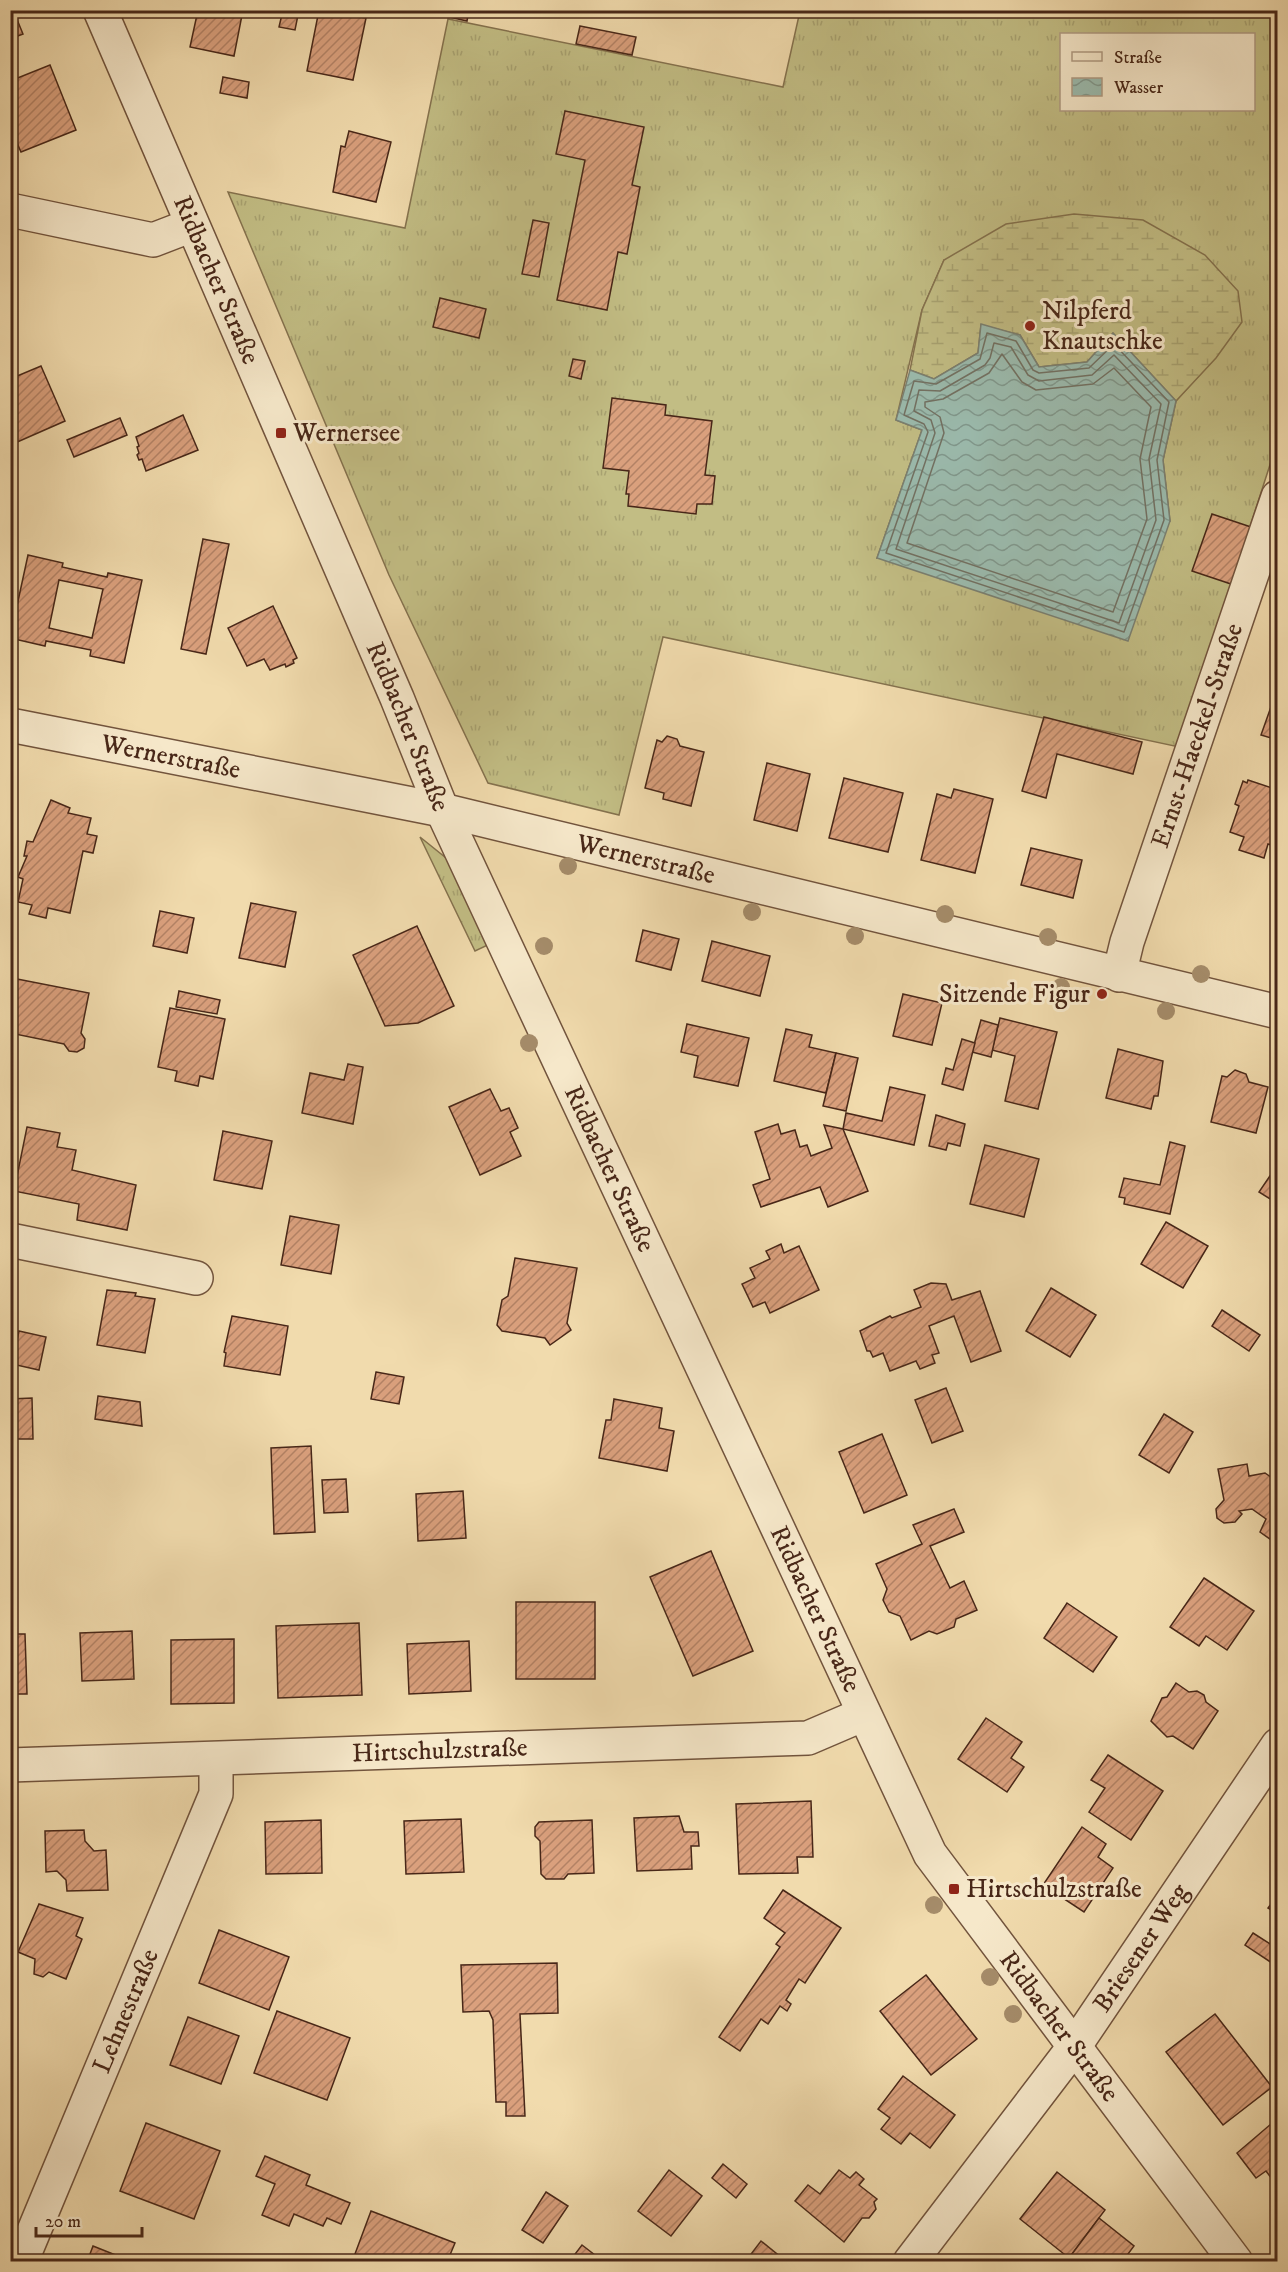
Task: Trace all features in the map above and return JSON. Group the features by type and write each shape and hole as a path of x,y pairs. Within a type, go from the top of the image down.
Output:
{"street":[{"name":"Ridbacher Straße","path":"100,10 397,698 442,810 930,1854 1236,2262"},
{"path":"10,210 153,240 192,225"},
{"name":"Ernst-Haeckel-Straße","path":"1119,975 1126,942 1278,497"},
{"name":"Wernerstraße","path":"14,734 442,810 1278,1012"},
{"path":"10,1240 196,1278"},
{"name":"Hirtschulzstraße","path":"10,1765 808,1738 864,1714"},
{"name":"Briesener Weg","path":"910,2262 1074,2047 1278,1745"},
{"name":"Lehnestraße","path":"21,2262 216,1794 216,1759"}],"green space":[{"path":"800,11 1277,11 1277,443 1179,747 663,637 619,815 488,783 389,575 228,192 405,228 448,19 783,87","holes":["944,260 1215,358 1176,401 1163,460 1170,521 877,558 922,430 896,420 922,310"]},
{"path":"1074,214 1143,220 1205,255 1238,291 1242,322 1216,358 1176,401 1113,333 1087,362 1039,367 1020,335 981,325 978,353 934,379 910,370 922,310 944,260 1006,224"},
{"path":"420,837 451,862 490,944 475,951"}],"water":[{"path":"981,324 1020,335 1039,367 1087,362 1113,333 1176,401 1163,460 1170,521 1128,641 877,558 922,430 896,420 910,370 934,379 978,353"}],"building":[{"path":"198,10 243,10 234,56 190,47"},
{"path":"283,10 299,10 295,30 279,27"},
{"path":"319,10 366,18 353,80 307,71"},
{"path":"451,10 469,10 467,21 449,17"},
{"path":"600,10 621,10 619,17 599,13"},
{"path":"16,17 23,34 10,39 10,19"},
{"path":"580,26 636,37 632,55 576,44"},
{"path":"50,65 76,130 21,152 10,127 10,81"},
{"path":"223,77 249,82 247,98 220,93"},
{"path":"565,111 644,127 632,185 640,187 627,254 618,252 607,310 557,300 585,160 556,154"},
{"path":"349,131 391,142 376,202 333,192 341,146 345,147"},
{"path":"533,220 549,223 539,277 522,274"},
{"path":"440,298 486,309 479,338 433,327"},
{"path":"573,359 585,361 581,379 569,376"},
{"path":"41,366 65,421 15,443 10,434 10,379"},
{"path":"612,398 666,405 665,415 712,421 705,475 715,476 712,504 697,504 696,514 628,506 629,494 626,494 629,471 603,468"},
{"path":"183,415 198,450 146,471 142,459 139,460 137,455 139,446 136,437"},
{"path":"120,418 127,435 74,457 67,440"},
{"path":"1212,514 1251,527 1231,584 1192,571"},
{"path":"203,539 229,544 206,654 181,649"},
{"path":"28,555 63,563 62,567 107,577 108,573 142,580 124,663 90,656 91,650 46,641 45,646 10,638","holes":["59,580 103,589 92,638 49,628"]},
{"path":"273,606 297,658 293,660 294,663 286,667 285,664 270,670 264,659 247,666 228,628"},
{"path":"1278,687 1278,740 1261,735"},
{"path":"1044,717 1142,742 1133,774 1057,754 1046,798 1022,791"},
{"path":"667,736 677,739 680,746 704,752 691,806 663,799 664,793 645,788 657,740 662,742"},
{"path":"767,763 810,774 797,831 754,820"},
{"path":"844,778 903,793 888,852 829,838"},
{"path":"1248,780 1278,790 1278,847 1268,844 1264,858 1239,850 1244,837 1230,832 1239,806 1235,804 1243,781 1247,783"},
{"path":"954,789 993,799 975,873 921,860 937,794 951,798"},
{"path":"51,800 70,808 68,813 91,818 87,834 97,836 93,853 83,851 70,913 48,908 46,918 29,914 32,905 18,902 23,879 18,877 27,856 24,856 27,841 33,842"},
{"path":"1031,848 1082,860 1073,898 1021,885"},
{"path":"251,903 296,912 285,967 239,958"},
{"path":"160,911 194,918 187,953 153,946"},
{"path":"417,926 454,1006 418,1023 385,1026 353,955"},
{"path":"643,930 679,939 671,970 636,961"},
{"path":"712,941 770,956 760,996 702,981"},
{"path":"12,978 89,993 81,1033 85,1039 84,1048 77,1052 69,1051 64,1044 10,1033"},
{"path":"179,991 220,1000 217,1014 176,1007"},
{"path":"903,994 942,1003 932,1045 893,1036"},
{"path":"170,1008 225,1019 213,1079 200,1076 198,1086 175,1081 177,1071 158,1067"},
{"path":"1000,1018 1057,1032 1038,1109 1005,1101 1015,1056 992,1050"},
{"path":"981,1020 998,1025 991,1057 972,1052"},
{"path":"687,1024 749,1038 738,1086 694,1077 698,1056 681,1052"},
{"path":"786,1029 812,1035 809,1047 836,1053 826,1093 774,1081"},
{"path":"962,1039 975,1043 963,1090 942,1084 946,1068 953,1070"},
{"path":"1118,1049 1163,1061 1158,1096 1154,1096 1151,1109 1106,1098"},
{"path":"836,1053 858,1058 846,1111 823,1106"},
{"path":"348,1064 363,1067 353,1124 302,1113 310,1073 344,1080"},
{"path":"1235,1070 1246,1074 1249,1082 1268,1087 1256,1133 1211,1122 1222,1076 1227,1077"},
{"path":"890,1087 925,1095 914,1145 843,1129 846,1113 882,1121"},
{"path":"490,1089 501,1111 509,1108 518,1128 510,1132 521,1156 480,1175 449,1107"},
{"path":"936,1115 965,1124 960,1146 948,1143 946,1150 929,1146"},
{"path":"778,1124 781,1134 795,1130 800,1147 807,1145 811,1156 832,1148 824,1125 843,1129 868,1191 828,1207 820,1187 761,1207 753,1185 770,1179 755,1132"},
{"path":"27,1127 60,1133 57,1147 76,1150 72,1170 136,1185 127,1230 77,1220 79,1204 14,1191"},
{"path":"223,1131 272,1141 262,1189 214,1180"},
{"path":"1170,1142 1185,1146 1170,1214 1124,1204 1125,1198 1119,1197 1124,1178 1160,1185"},
{"path":"985,1145 1039,1159 1024,1217 970,1204"},
{"path":"1278,1164 1278,1204 1259,1192"},
{"path":"290,1216 339,1225 331,1274 281,1265"},
{"path":"1166,1222 1208,1246 1183,1288 1141,1264"},
{"path":"781,1244 784,1253 799,1246 819,1290 770,1313 765,1302 753,1307 742,1284 755,1278 750,1268 770,1259 766,1251"},
{"path":"515,1258 577,1268 567,1323 571,1330 550,1345 545,1338 502,1331 497,1325 502,1300 508,1296"},
{"path":"931,1283 946,1284 952,1300 980,1291 1001,1351 971,1362 954,1316 929,1326 939,1353 932,1355 935,1363 920,1369 916,1361 890,1371 883,1353 873,1357 870,1351 867,1351 860,1331 890,1316 892,1318 921,1307 914,1290"},
{"path":"1051,1288 1096,1315 1070,1357 1026,1331"},
{"path":"107,1290 136,1293 135,1296 155,1299 145,1353 97,1345"},
{"path":"1222,1310 1260,1335 1249,1351 1212,1326"},
{"path":"232,1316 288,1326 280,1375 224,1366 226,1353 224,1352"},
{"path":"19,1331 46,1337 39,1370 12,1364"},
{"path":"376,1372 404,1377 399,1404 371,1399"},
{"path":"946,1388 963,1431 932,1443 915,1400"},
{"path":"98,1396 140,1402 142,1426 95,1419"},
{"path":"32,1398 33,1439 10,1439 10,1399"},
{"path":"614,1399 662,1408 659,1428 674,1431 667,1471 599,1458 606,1420 611,1420"},
{"path":"1164,1414 1193,1432 1169,1473 1139,1455"},
{"path":"882,1434 907,1495 864,1513 839,1452"},
{"path":"311,1446 315,1532 274,1534 271,1448"},
{"path":"1247,1464 1249,1476 1265,1473 1278,1482 1278,1555 1275,1548 1277,1544 1260,1532 1266,1519 1252,1509 1239,1511 1242,1514 1235,1522 1224,1523 1217,1518 1216,1509 1224,1500 1218,1469"},
{"path":"346,1479 348,1512 324,1513 322,1480"},
{"path":"463,1491 466,1538 418,1541 416,1494"},
{"path":"954,1509 964,1532 930,1546 950,1588 964,1581 977,1610 956,1619 954,1627 937,1634 929,1631 911,1640 900,1616 889,1612 883,1600 887,1589 876,1564 922,1544 913,1525"},
{"path":"711,1551 753,1651 693,1676 650,1577"},
{"path":"1204,1578 1254,1611 1227,1650 1206,1636 1199,1646 1170,1627"},
{"path":"516,1602 595,1602 595,1679 516,1679"},
{"path":"1067,1603 1117,1637 1093,1672 1044,1638"},
{"path":"359,1623 362,1695 278,1698 276,1626"},
{"path":"132,1631 134,1679 82,1681 80,1633"},
{"path":"10,1634 25,1634 27,1694 10,1694"},
{"path":"234,1639 234,1703 171,1704 171,1640"},
{"path":"469,1641 471,1691 409,1694 407,1644"},
{"path":"1176,1683 1189,1692 1197,1691 1204,1695 1206,1702 1218,1711 1193,1749 1173,1736 1167,1737 1151,1721 1162,1698 1167,1697"},
{"path":"986,1718 1022,1742 1011,1758 1024,1767 1007,1792 958,1759"},
{"path":"1108,1755 1163,1791 1131,1840 1089,1812 1105,1788 1091,1780"},
{"path":"811,1801 813,1857 797,1857 798,1873 739,1874 736,1804"},
{"path":"679,1816 684,1832 698,1832 699,1846 691,1846 692,1869 637,1871 634,1818"},
{"path":"461,1819 464,1872 406,1874 404,1821"},
{"path":"321,1820 322,1873 266,1874 265,1822"},
{"path":"592,1820 594,1873 568,1874 564,1879 546,1879 541,1874 540,1841 535,1836 535,1827 539,1822"},
{"path":"1082,1827 1106,1844 1098,1857 1113,1868 1084,1912 1043,1885"},
{"path":"84,1830 85,1841 94,1851 106,1850 108,1890 67,1891 66,1880 57,1871 46,1872 45,1831"},
{"path":"783,1890 841,1928 805,1983 799,1979 786,2000 791,2004 787,2011 780,2006 768,2024 761,2019 740,2051 719,2037 780,1947 776,1944 785,1933 764,1918"},
{"path":"1278,1895 1278,1914 1268,1908"},
{"path":"39,1904 83,1918 76,1936 82,1939 66,1979 49,1972 43,1977 34,1974 35,1959 18,1952"},
{"path":"219,1930 289,1957 269,2010 199,1983"},
{"path":"1253,1933 1278,1949 1278,1967 1245,1945"},
{"path":"557,1963 558,2013 520,2014 525,2116 506,2116 506,2102 496,2102 493,2020 489,2011 463,2012 461,1965"},
{"path":"926,1975 977,2039 931,2075 880,2011"},
{"path":"277,2011 350,2038 327,2100 254,2073"},
{"path":"1215,2014 1272,2087 1223,2125 1166,2052"},
{"path":"188,2017 239,2036 221,2084 170,2065"},
{"path":"903,2076 955,2115 930,2148 910,2133 901,2144 881,2129 890,2118 878,2109"},
{"path":"1278,2118 1278,2187 1266,2171 1256,2178 1237,2153"},
{"path":"146,2123 220,2151 194,2219 120,2191"},
{"path":"265,2156 310,2175 306,2185 350,2203 341,2224 327,2218 323,2226 294,2214 289,2226 262,2215 275,2184 256,2176"},
{"path":"723,2164 747,2184 736,2198 712,2178"},
{"path":"669,2170 702,2196 671,2236 638,2211"},
{"path":"839,2170 850,2178 856,2172 864,2179 859,2185 877,2199 874,2202 876,2209 869,2218 862,2218 844,2242 795,2201 808,2185 820,2194"},
{"path":"1057,2172 1105,2210 1069,2258 1020,2219"},
{"path":"546,2192 568,2206 543,2243 522,2230"},
{"path":"371,2211 455,2243 447,2262 352,2262"},
{"path":"1099,2218 1134,2246 1122,2262 1074,2262 1069,2258"},
{"path":"761,2241 787,2262 745,2262"},
{"path":"582,2245 604,2262 569,2262"},
{"path":"93,2246 133,2262 87,2262"}],"place":[{"name":"Nilpferd Knautschke","path":"1030,326"},
{"name":"Wernersee","path":"281,433"},
{"name":"Sitzende Figur","path":"1102,994"},
{"name":"Hirtschulzstraße","path":"954,1889"}]}
